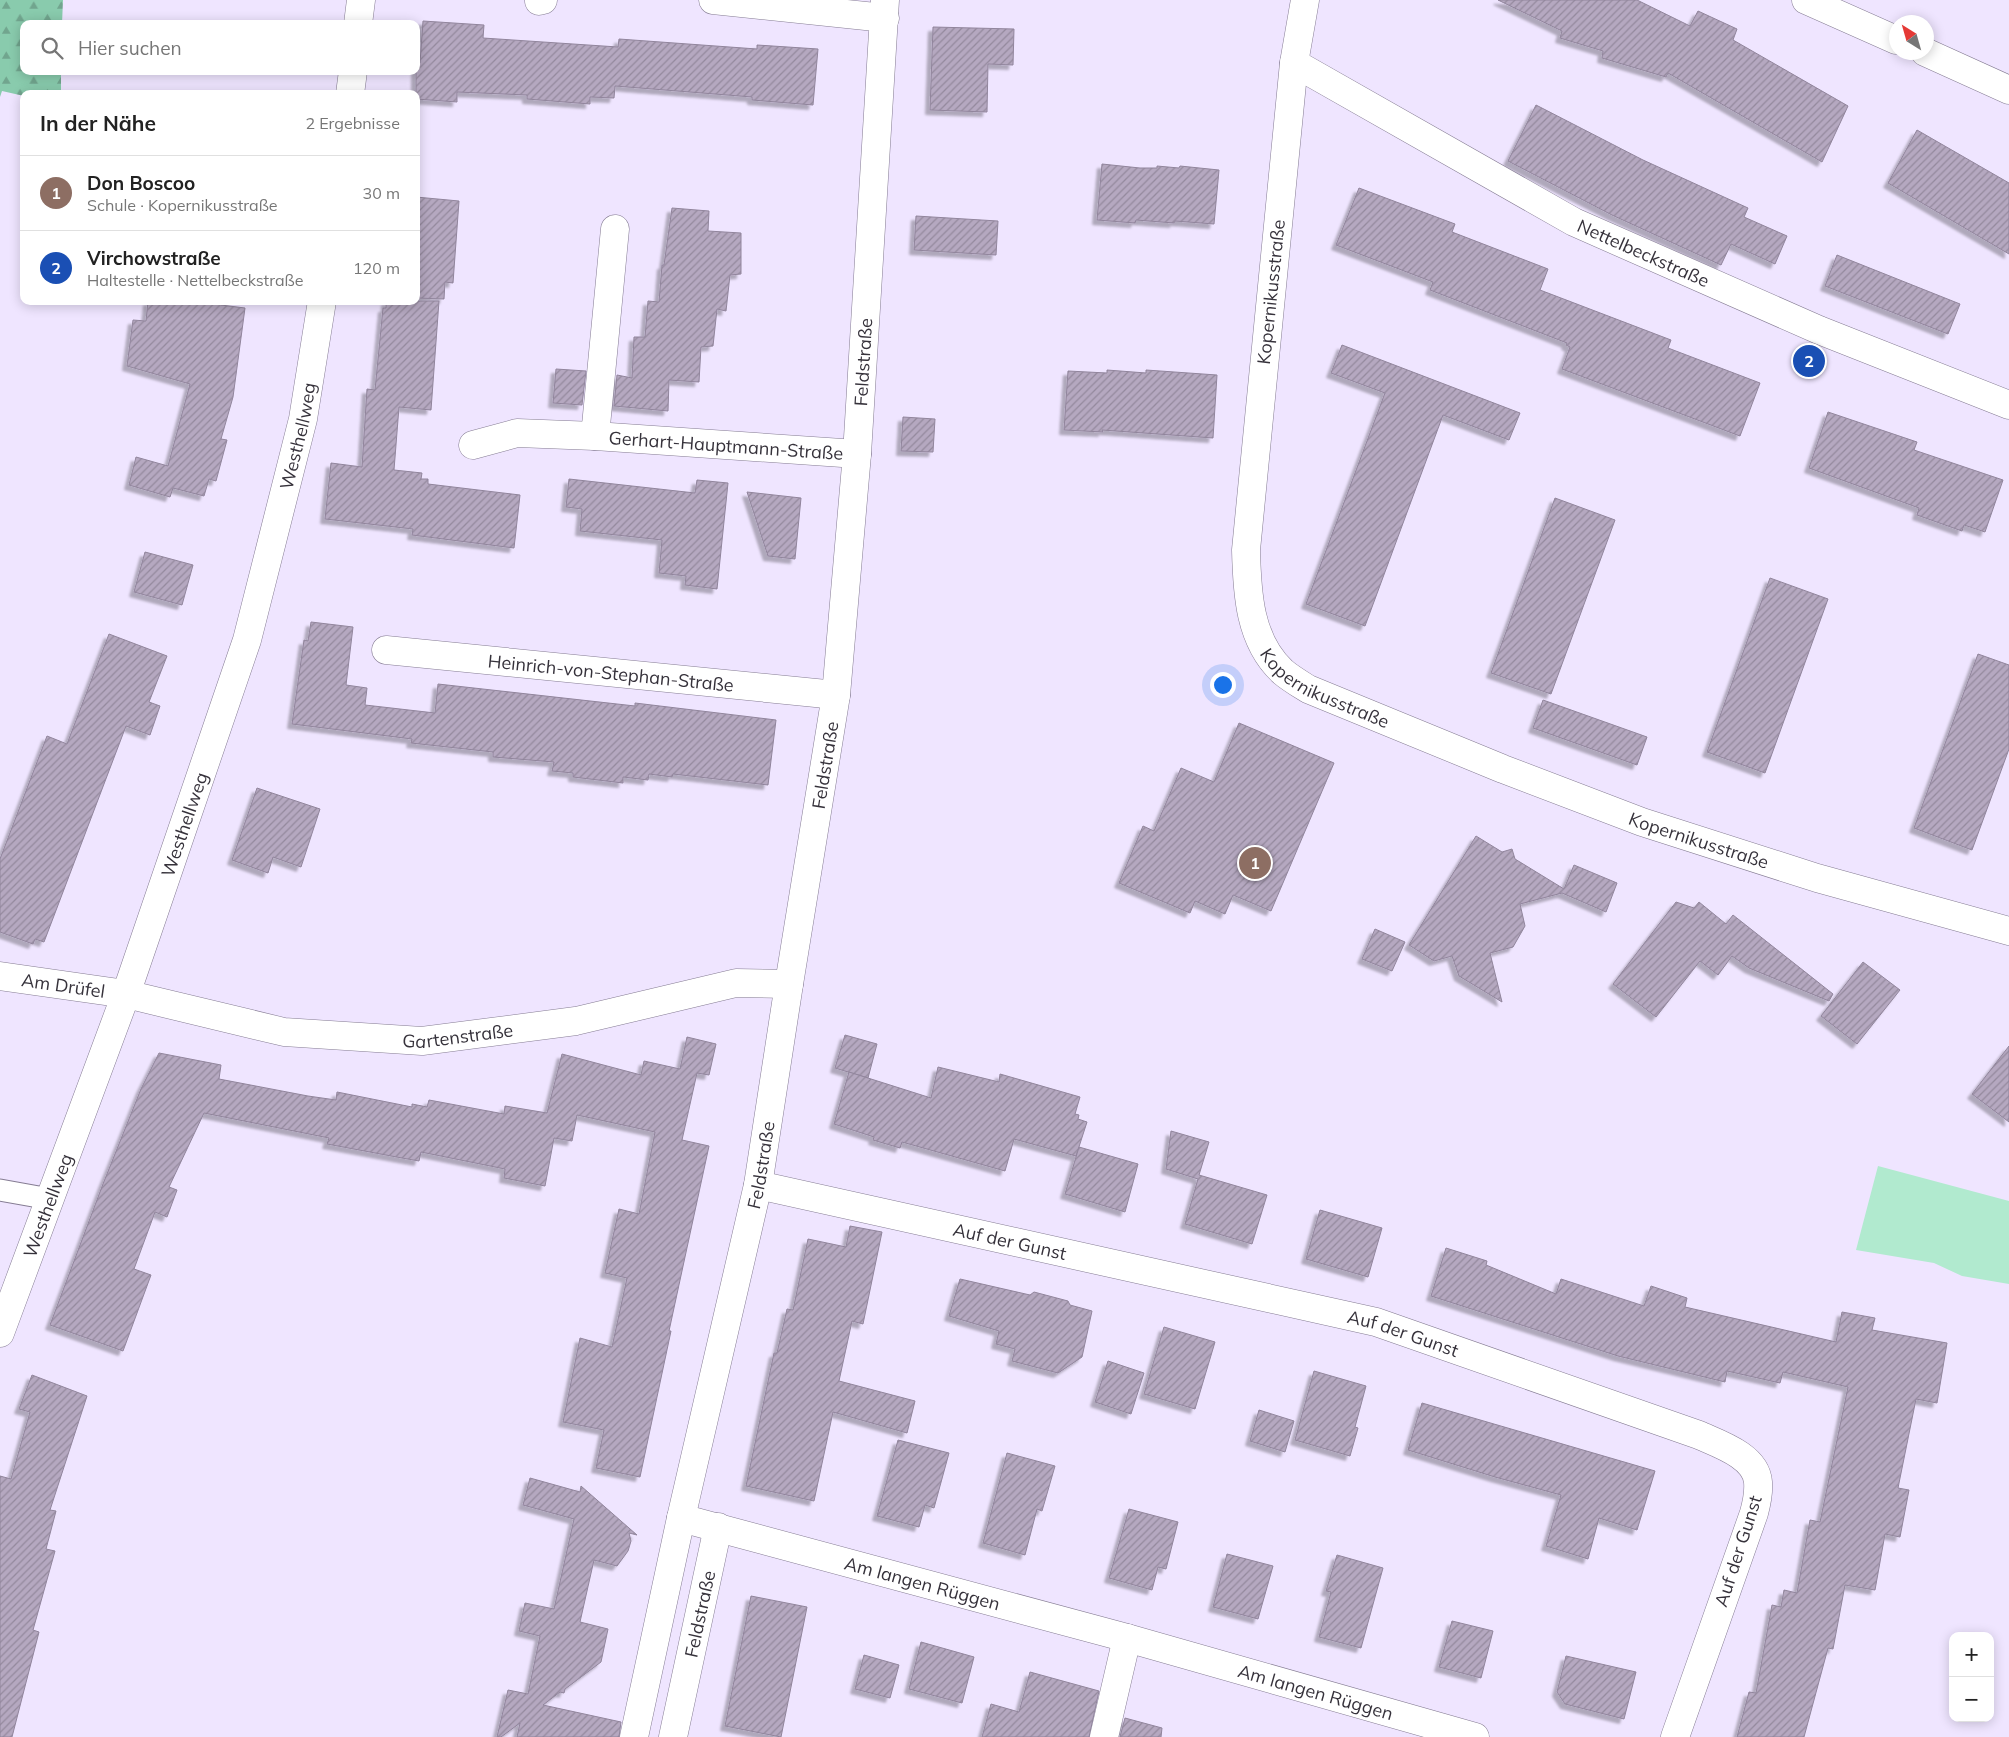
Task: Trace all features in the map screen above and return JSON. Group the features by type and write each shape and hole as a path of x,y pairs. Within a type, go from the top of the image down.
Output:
{"street":[{"path":"358,20 361,0"},
{"path":"713,0 885,9"},
{"name":"Kopernikusstraße","path":"1306,0 1294,63 1246,550 1246,583 1252,618 1265,650 1282,672 1308,689 1502,769 1642,822 1817,878 2009,931"},
{"path":"1806,0 1889,37"},
{"name":"Feldstraße","path":"634,1737 681,1518 758,1185 836,694 857,454 885,9"},
{"path":"1934,56 2009,90"},
{"name":"Nettelbeckstraße","path":"1294,63 1574,222 1819,330 2009,405"},
{"path":"351,90 352,75"},
{"name":"Gerhart-Hauptmann-Straße","path":"595,436 615,228"},
{"name":"Westhellweg","path":"0,1333 126,994 247,640 303,419 321,305"},
{"name":"Gerhart-Hauptmann-Straße","path":"473,445 517,433 595,436 857,454"},
{"name":"Heinrich-von-Stephan-Straße","path":"386,650 836,694"},
{"name":"Am Drüfel","path":"0,976 126,994"},
{"name":"Gartenstraße","path":"126,994 284,1032 422,1041 576,1021 736,983 789,984"},
{"name":"Auf der Gunst","path":"758,1185 1376,1322 1699,1435 1734,1450 1754,1470 1758,1479 1759,1494 1675,1737"},
{"path":"681,1518 718,1527"},
{"name":"Feldstraße","path":"673,1737 718,1527"},
{"name":"Am langen Rüggen","path":"718,1527 1127,1638 1475,1737"},
{"path":"1104,1737 1127,1638"}],"lane":[{"path":"0,1190 50,1199"}],"green space":[{"path":"0,0 63,0 62,20 20,20 20,75 61,75 61,90 20,90 20,95 2,91 0,97"},
{"path":"1878,1166 2009,1201 2009,1284 1962,1276 1934,1263 1856,1250"}],"building":[{"path":"1498,0 1637,0 1690,26 1698,11 1737,29 1733,40 1848,106 1822,162 1668,73 1666,77 1602,58 1603,51 1560,38 1562,31"},
{"path":"423,21 484,25 483,38 618,47 619,39 757,49 757,45 818,49 813,105 752,100 752,97 615,86 614,98 590,97 590,104 527,99 527,95 457,92 457,102 420,99 420,90 416,90 416,75 420,75"},
{"path":"933,27 1014,29 1013,65 988,64 987,112 930,110"},
{"path":"1536,105 1643,160 1748,208 1744,217 1787,236 1775,264 1731,244 1721,265 1612,215 1508,161"},
{"path":"1917,130 2009,183 2009,254 1888,183"},
{"path":"1102,164 1140,168 1157,168 1157,166 1179,168 1180,166 1219,170 1214,224 1136,220 1135,223 1097,220"},
{"path":"1359,188 1455,224 1452,232 1548,269 1540,290 1671,340 1668,348 1760,383 1740,436 1562,369 1570,347 1566,345 1567,343 1430,290 1433,282 1336,245"},
{"path":"420,197 459,201 453,283 445,282 444,299 420,298"},
{"path":"672,208 709,211 708,231 741,233 741,274 730,275 726,311 717,309 713,346 701,347 699,382 669,380 668,411 614,406 617,375 632,378 634,337 645,337 648,301 659,302 662,265 664,265"},
{"path":"916,216 998,221 996,255 914,250"},
{"path":"1837,255 1960,304 1948,334 1825,286"},
{"path":"420,301 439,301 431,410 399,407 394,470 422,473 421,479 428,479 428,484 520,495 514,548 412,535 413,529 325,519 331,463 362,467 367,389 375,390 383,308 386,308 386,305 420,305"},
{"path":"148,305 221,305 245,308 233,397 221,439 227,440 216,481 209,479 204,496 173,488 170,497 129,485 136,457 168,466 190,384 127,366 133,320 146,321"},
{"path":"1342,345 1520,413 1509,440 1443,415 1365,626 1306,604 1385,393 1331,373"},
{"path":"556,369 586,371 582,405 553,403"},
{"path":"1107,370 1146,373 1146,370 1217,375 1213,438 1102,430 1103,432 1064,430 1068,371 1107,373"},
{"path":"1828,412 1917,442 1914,450 2003,480 1985,532 1964,525 1962,531 1917,515 1919,508 1809,468"},
{"path":"903,417 935,419 933,452 901,451"},
{"path":"569,479 695,493 697,480 728,483 717,589 685,585 686,576 659,573 662,540 580,531 582,509 566,507"},
{"path":"747,492 801,498 795,559 768,556"},
{"path":"1555,498 1615,520 1551,694 1491,673"},
{"path":"145,552 193,565 182,605 134,592"},
{"path":"1770,578 1828,599 1765,773 1707,752"},
{"path":"311,622 353,627 346,685 367,688 365,705 435,713 438,684 635,706 635,703 776,720 768,785 673,774 672,777 649,774 648,780 623,777 623,783 573,777 573,773 552,771 554,762 493,757 493,752 411,743 412,739 292,724 304,640 308,641"},
{"path":"109,634 167,656 149,702 160,706 150,735 126,726 44,942 35,939 33,944 0,932 0,859 47,736 67,744"},
{"path":"1978,654 2009,665 2009,749 1972,850 1914,828"},
{"path":"1543,700 1647,737 1637,765 1533,728"},
{"path":"1239,723 1334,763 1271,911 1233,895 1225,914 1195,901 1190,913 1119,883 1143,826 1154,831 1181,768 1214,782"},
{"path":"257,788 320,809 301,867 273,857 268,873 232,860"},
{"path":"1476,836 1502,852 1512,849 1515,859 1564,889 1574,865 1617,883 1606,912 1562,893 1520,904 1525,926 1513,947 1490,953 1502,1002 1459,976 1452,956 1434,961 1409,945"},
{"path":"1676,902 1694,908 1699,902 1726,924 1733,915 1833,994 1829,1001 1749,968 1732,956 1718,975 1700,961 1656,1017 1613,984"},
{"path":"1375,929 1405,942 1392,971 1362,959"},
{"path":"1863,962 1900,990 1857,1044 1821,1016"},
{"path":"845,1035 877,1044 868,1078 835,1068"},
{"path":"687,1037 716,1044 709,1075 697,1073 682,1140 709,1146 640,1477 596,1468 604,1430 563,1422 580,1338 612,1347 627,1278 605,1273 619,1209 639,1214 655,1132 577,1115 572,1141 554,1138 545,1186 504,1178 505,1169 421,1152 419,1161 402,1158 327,1144 329,1138 204,1113 169,1187 177,1190 167,1217 155,1212 134,1269 151,1275 123,1351 50,1325 141,1089 159,1053 221,1065 219,1079 308,1096 336,1100 337,1092 412,1107 412,1104 427,1107 429,1100 504,1114 505,1106 547,1113 562,1054 641,1075 644,1061 680,1069"},
{"path":"2009,1046 2009,1122 1972,1094"},
{"path":"938,1067 999,1082 1000,1074 1080,1097 1075,1114 1079,1115 1078,1119 1087,1122 1076,1156 1014,1139 1005,1171 902,1142 900,1148 873,1140 874,1137 834,1124 849,1072 931,1098"},
{"path":"1171,1131 1209,1142 1199,1175 1267,1195 1252,1244 1185,1224 1198,1179 1166,1169"},
{"path":"1079,1147 1138,1164 1125,1212 1065,1194"},
{"path":"1320,1210 1382,1228 1368,1277 1306,1259"},
{"path":"850,1226 882,1232 863,1324 852,1321 839,1381 915,1401 907,1433 833,1412 814,1501 746,1486 774,1353 777,1353 787,1309 793,1310 808,1239 846,1247"},
{"path":"1446,1248 1487,1261 1486,1265 1556,1294 1561,1279 1644,1306 1651,1286 1687,1298 1685,1307 1836,1342 1842,1312 1875,1318 1872,1330 1947,1343 1937,1403 1916,1399 1898,1488 1909,1490 1900,1537 1885,1534 1875,1590 1845,1585 1833,1649 1828,1648 1804,1737 1737,1737 1749,1692 1756,1693 1772,1605 1781,1607 1784,1590 1797,1593 1810,1520 1820,1522 1848,1387 1783,1372 1780,1383 1727,1371 1725,1382 1618,1356 1431,1296"},
{"path":"960,1279 1030,1295 1034,1292 1068,1301 1070,1305 1092,1311 1082,1357 1058,1373 1012,1361 1015,1349 996,1344 999,1331 949,1316"},
{"path":"1164,1327 1215,1342 1195,1409 1144,1394"},
{"path":"1108,1361 1144,1373 1131,1414 1095,1402"},
{"path":"1314,1371 1366,1386 1355,1427 1358,1428 1350,1456 1295,1440"},
{"path":"32,1375 87,1396 50,1510 56,1511 46,1549 55,1551 33,1630 39,1632 12,1737 0,1737 0,1476 11,1479 30,1412 19,1409"},
{"path":"1422,1403 1655,1471 1637,1530 1599,1518 1588,1559 1546,1546 1561,1495 1408,1450"},
{"path":"1259,1410 1294,1421 1285,1452 1250,1441"},
{"path":"898,1440 949,1453 934,1508 925,1505 919,1527 877,1516"},
{"path":"1007,1453 1055,1466 1042,1511 1037,1509 1025,1555 983,1543"},
{"path":"530,1478 580,1492 581,1486 637,1535 629,1533 631,1541 628,1551 617,1566 594,1560 580,1622 608,1629 601,1662 565,1689 564,1693 560,1692 543,1705 621,1722 619,1737 517,1737 520,1723 501,1737 497,1737 508,1690 528,1694 540,1636 519,1631 525,1603 554,1609 574,1519 523,1505"},
{"path":"1129,1509 1178,1522 1166,1569 1158,1567 1152,1590 1109,1578"},
{"path":"1227,1554 1273,1566 1258,1619 1213,1607"},
{"path":"1337,1555 1383,1568 1361,1648 1319,1637 1331,1592 1326,1591"},
{"path":"751,1596 807,1607 781,1737 725,1726"},
{"path":"1452,1621 1493,1631 1481,1678 1439,1667"},
{"path":"921,1642 974,1657 962,1703 909,1689"},
{"path":"864,1655 899,1665 890,1698 855,1689"},
{"path":"1566,1656 1636,1672 1624,1719 1565,1704 1557,1692"},
{"path":"1030,1672 1099,1691 1089,1737 982,1737 991,1704 1019,1712"},
{"path":"1125,1718 1162,1728 1161,1737 1120,1737"}],"place":[{"name":"Virchowstraße","path":"1809,361"},
{"name":"Don Boscoo","path":"1255,863"}]}
